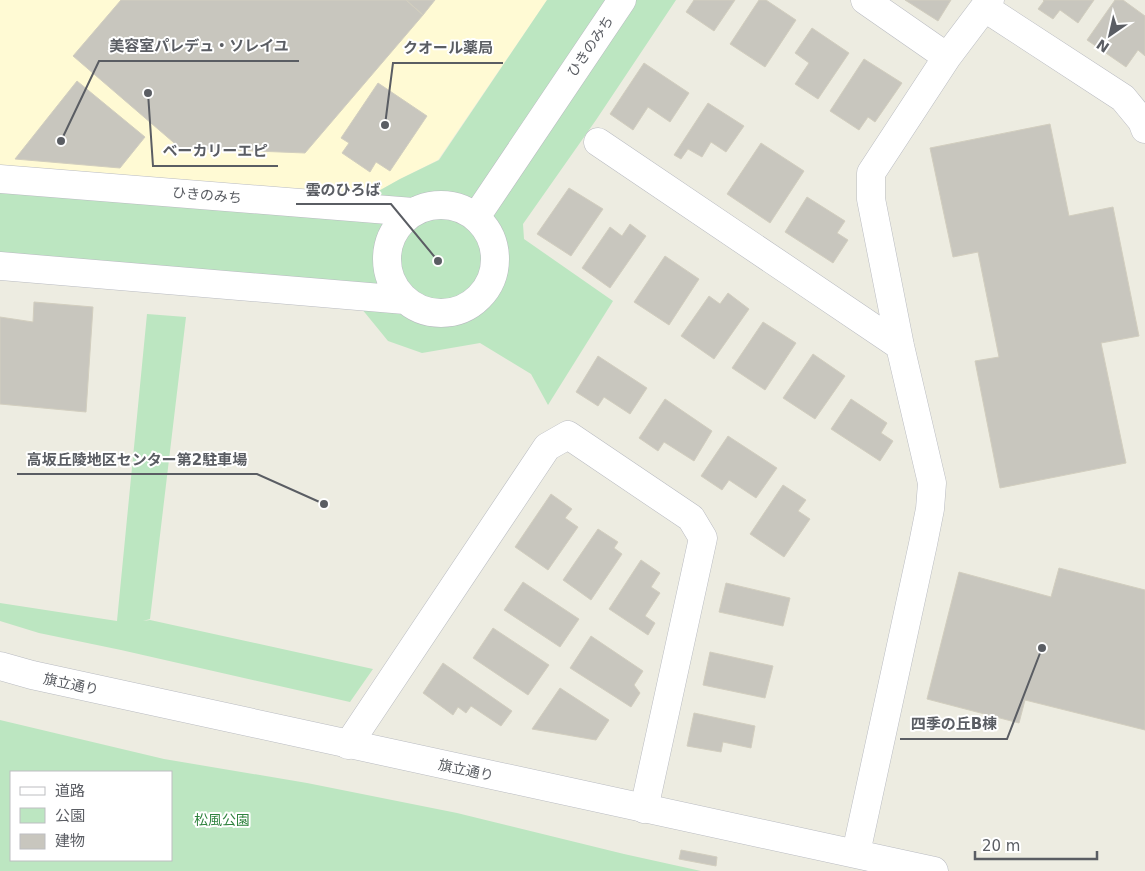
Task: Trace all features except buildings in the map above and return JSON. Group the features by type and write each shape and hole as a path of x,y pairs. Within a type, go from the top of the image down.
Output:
{"street":[{"name":"ひきのみち","path":"476,217 622,0"},
{"path":"865,0 947,57"},
{"path":"856,854 930,509 932,483 900,346 871,199 870,173 947,57 988,4 1123,98 1142,120 1145,129"},
{"path":"598,142 900,346"},
{"name":"ひきのみち","path":"0,179 413,212"},
{"path":"442,203 460,207 476,217 488,231 494,248 495,265 490,282 481,296 467,307 450,312 432,313 416,307 401,297 391,283 386,264 387,246 394,228 407,215 413,212 423,206 442,203"},
{"path":"0,266 406,300"},
{"path":"348,744 547,448 568,435 691,518 703,538 644,809"},
{"name":"旗立通り","path":"0,666 32,675 934,871"}],"shaded area":[{"path":"0,0 547,0 438,160 366,198 0,167"}],"green space":[{"path":"547,0 676,0 596,120 523,224 524,239 613,301 548,405 531,374 480,343 422,353 388,341 357,303 0,277 0,167 366,198 439,160"},
{"path":"147,314 186,317 150,619 143,621 150,620 373,669 350,702 39,633 0,621 0,603 117,621"},
{"name":"松風公園","path":"0,720 164,759 307,783 457,813 701,871 0,871"}],"place":[{"name":"ベーカリーエピ","path":"148,93"},
{"name":"クオール薬局","path":"385,125"},
{"name":"美容室パレデュ・ソレイユ","path":"61,141"},
{"name":"雲のひろば","path":"438,261"},
{"name":"高坂丘陵地区センター第2駐車場","path":"324,504"},
{"name":"四季の丘B棟","path":"1042,648"}]}
